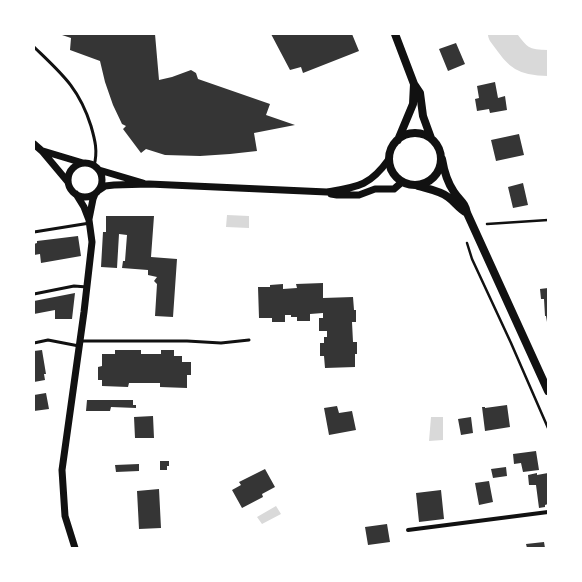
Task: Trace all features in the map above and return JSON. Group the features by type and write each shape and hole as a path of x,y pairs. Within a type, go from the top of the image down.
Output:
{"main road":[{"path":"395,34 414,84 420,93 422,116 431,138"},
{"path":"414,84 412,104 398,140 391,150 389,159 392,172 396,178 402,182 434,190 447,196 460,209 467,213"},
{"path":"398,140 406,135 414,133 423,134 431,138 437,144 446,177 454,192 466,205 467,213 548,391"},
{"path":"417,186 432,180 441,167 442,159"}],"street":[{"path":"34,144 42,151 68,182 72,191 76,194 84,208 89,222 92,242 62,470 65,516 75,548"},
{"path":"42,151 149,184"},
{"path":"76,194 85,197 97,192 105,186 149,184 327,192 354,188 372,179 389,159"},
{"path":"68,182 68,177 74,167 83,163"},
{"path":"89,222 92,199 102,180 97,168"},
{"path":"327,192 337,195 359,195 376,189 394,189 402,182"},
{"path":"408,530 548,512"}],"lane":[{"path":"34,47 66,78 77,93 86,110 96,141 97,168"},
{"path":"34,232 89,222"},
{"path":"34,294 74,286 87,287"},
{"path":"34,343 48,340 79,344 187,341 222,343 249,340"}],"path":[{"path":"487,224 548,220"},
{"path":"464,236 472,258 548,428"}],"shaded area":[{"path":"227,215 249,216 249,228 226,227"},
{"path":"431,417 443,417 443,440 429,441"},
{"path":"276,506 281,514 262,524 257,517"}],"building":[{"path":"59,34 155,34 159,80 191,70 196,73 198,79 270,104 266,115 295,125 254,133 257,151 200,156 165,155 146,149 141,153 123,129 126,126 122,124 113,105 100,61 70,50 71,38"},
{"path":"271,34 352,34 359,51 303,73 301,67 290,70"},
{"path":"456,43 465,64 448,71 439,49"},
{"path":"495,82 498,98 505,96 507,110 490,113 489,109 477,111 475,99 479,98 477,86"},
{"path":"519,134 524,155 496,161 491,140"},
{"path":"523,183 528,205 513,208 508,187"},
{"path":"106,216 154,216 151,257 177,259 173,317 155,316 157,284 154,281 157,277 148,275 148,270 122,268 123,261 125,261 127,235 119,234 117,268 101,267 103,232 106,232"},
{"path":"78,236 81,256 41,263 40,254 34,255 34,244 37,243 37,241"},
{"path":"323,283 323,298 353,297 354,310 356,310 356,322 352,322 353,342 357,342 355,367 325,368 324,356 320,356 320,343 324,343 324,337 327,337 327,331 319,331 319,318 323,318 323,313 310,314 310,321 297,321 297,317 291,317 291,315 285,315 285,322 272,322 272,318 259,318 258,287 270,287 270,285 283,284 283,289 297,288 296,284"},
{"path":"548,288 547,322 545,316 544,299 541,299 540,289"},
{"path":"75,293 72,319 55,319 55,310 34,314 34,301"},
{"path":"42,350 46,374 44,374 45,380 34,382 34,351"},
{"path":"115,350 141,350 141,354 161,354 161,350 174,350 174,356 182,356 182,362 191,362 191,375 187,375 187,388 160,387 160,383 129,383 128,387 102,386 102,380 98,380 98,367 102,366 102,354 115,354"},
{"path":"46,393 49,409 34,411 34,395"},
{"path":"87,400 133,400 133,405 136,405 136,408 111,407 110,411 86,411"},
{"path":"507,405 510,427 485,431 482,407 485,408"},
{"path":"337,406 339,413 352,411 356,430 329,435 324,408"},
{"path":"153,416 154,438 135,438 134,417"},
{"path":"471,417 473,433 461,435 458,419"},
{"path":"536,451 539,470 523,472 521,463 514,464 513,454"},
{"path":"160,461 169,461 167,470 160,470"},
{"path":"139,464 139,471 116,472 115,465"},
{"path":"506,467 507,476 493,478 491,469"},
{"path":"265,469 275,487 262,494 263,497 242,508 232,490 241,485 239,482"},
{"path":"537,473 537,475 548,473 548,504 545,505 545,507 539,508 536,485 529,485 528,475"},
{"path":"489,481 493,502 479,505 475,483"},
{"path":"159,489 161,528 139,529 137,491"},
{"path":"441,490 444,519 419,522 416,493"},
{"path":"387,524 390,542 368,545 365,527"},
{"path":"544,542 545,548 527,548 526,544"}],"waterway":[{"path":"501,34 520,56 538,63 548,63"}]}
